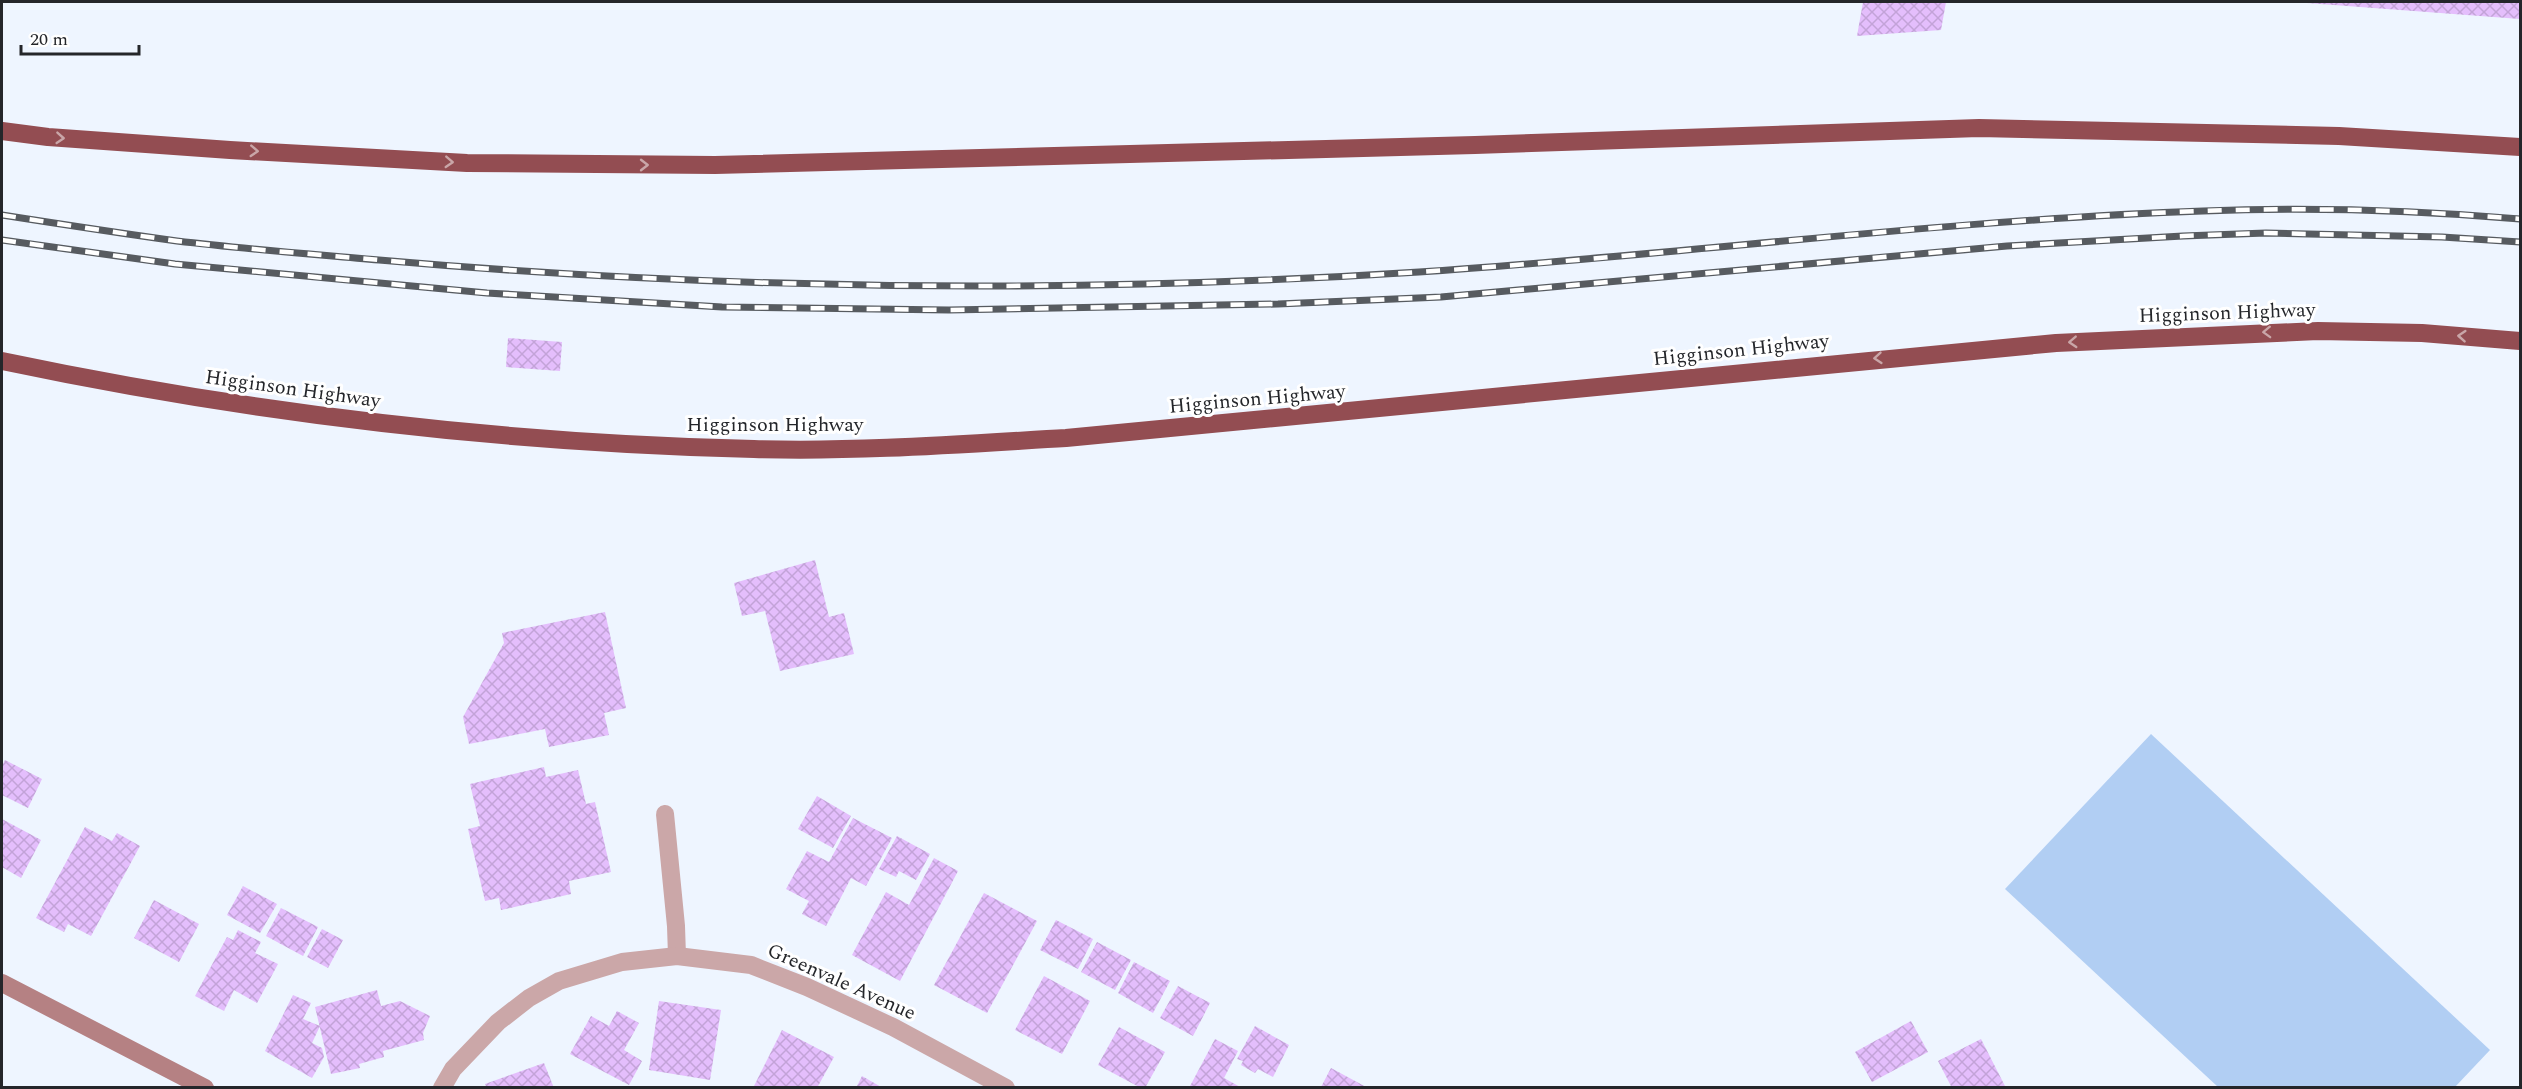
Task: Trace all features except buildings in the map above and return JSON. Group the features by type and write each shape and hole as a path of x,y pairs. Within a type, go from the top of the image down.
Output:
{"highway":[{"path":"2,131 48,137 230,150 467,163 715,165 1979,128 2339,136 2520,147"},
{"name":"Higginson Highway","path":"2,361 217,402 451,432 583,442 756,449 907,447 1066,438 2056,342 2318,331 2422,333 2520,341"}],"street":[{"path":"665,814 677,956"},
{"name":"Greenvale Avenue","path":"442,1088 453,1069 498,1022 529,998 559,981 622,962 677,956 751,965 893,1027 1006,1088"},
{"path":"2,983 205,1088"}],"shaded area":[{"path":"2151,734 2490,1050 2455,1087 2218,1087 2005,889"}],"railway":[{"path":"2,215 202,244 379,260 639,278 899,286 1159,284 1419,272 2007,222 2203,211 2362,210 2520,219"},
{"path":"2,240 175,264 487,293 722,307 949,310 1278,304 1441,297 2007,246 2183,236 2266,233 2442,237 2520,242"}]}
